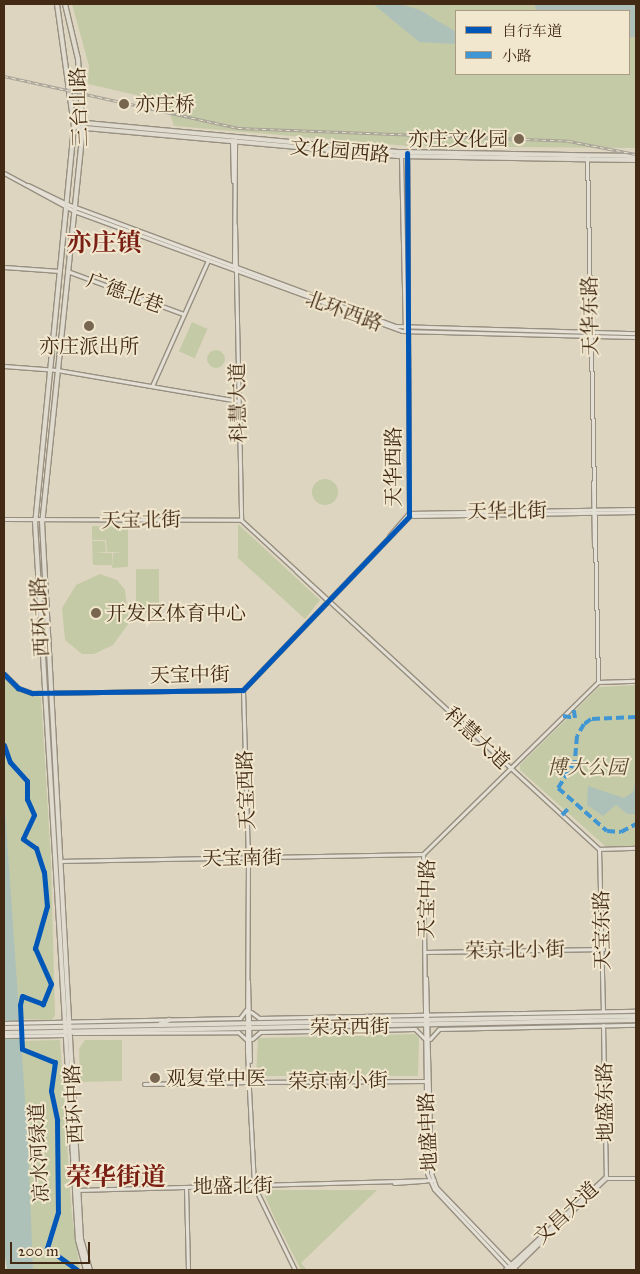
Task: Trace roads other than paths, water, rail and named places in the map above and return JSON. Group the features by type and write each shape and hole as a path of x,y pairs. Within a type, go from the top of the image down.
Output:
{"main road":[{"name":"三台山路","path":"57,4 63,34 74,125 66,206"},
{"name":"三台山路","path":"65,4 74,38 83,125 74,209"},
{"path":"63,34 69,42 74,38"},
{"name":"文化园西路","path":"74,125 407,155 636,156"},
{"name":"文化园西路","path":"588,157 636,160"},
{"name":"西环北路","path":"64,1024 35,522 66,206"},
{"name":"西环北路","path":"70,1024 42,522 74,209"},
{"name":"荣京西街","path":"24,1029 64,1024 250,1024 427,1018 636,1016"},
{"path":"158,1025 169,1020"},
{"name":"荣京西街","path":"24,1029 36,1033 65,1034 70,1032 427,1026 636,1020"},
{"name":"西环中路","path":"64,1024 76,1190 82,1238 90,1270"},
{"name":"西环中路","path":"70,1024 78,1240 86,1270"},
{"path":"4,1028 24,1029"},
{"path":"4,1035 24,1029"},
{"name":"文昌大道","path":"511,1269 606,1178"}],"street":[{"name":"科慧大道","path":"233,139 241,520 599,849"},
{"name":"天华西路","path":"329,600 409,514 407,332 401,154"},
{"name":"天华西路","path":"406,328 407,155"},
{"name":"天华东路","path":"588,157 598,682"},
{"name":"北环西路","path":"4,173 66,206 208,260 236,268 406,328 636,337"},
{"name":"北环西路","path":"74,209 407,332 636,333"},
{"path":"152,386 208,260"},
{"path":"4,267 60,270"},
{"name":"广德北巷","path":"67,271 183,314"},
{"path":"4,366 57,370 238,401"},
{"name":"天华北街","path":"409,514 636,510"},
{"name":"天宝北街","path":"4,519 35,522 241,520"},
{"name":"天宝中街","path":"4,674 25,692 242,690 329,600"},
{"path":"511,768 598,682 636,681"},
{"name":"天宝西路","path":"242,690 248,858 247,1000 250,1024"},
{"name":"天宝中路","path":"427,1026 423,854 511,768"},
{"path":"599,849 636,848"},
{"name":"天宝东路","path":"599,849 603,948 603,1011"},
{"name":"天宝南街","path":"60,861 423,854"},
{"name":"荣京北小街","path":"426,952 603,948"},
{"name":"天宝西路","path":"248,981 252,1012 250,1024"},
{"path":"70,1024 240,1018 246,1012 247,1000"},
{"path":"252,1012 259,1018 427,1018 636,1010"},
{"path":"24,1029 35,1022 64,1024"},
{"path":"24,1029 35,1022"},
{"path":"4,1023 24,1029 28,1036"},
{"path":"250,1024 252,1039 250,1082 254,1186 295,1270"},
{"path":"429,1040 439,1029 636,1025"},
{"name":"地盛中路","path":"427,1026 424,1039 432,1181 511,1269"},
{"name":"地盛中路","path":"427,1026 429,1040 432,1181"},
{"name":"地盛东路","path":"603,1026 606,1178"},
{"path":"250,1029 247,1040 250,1061"},
{"path":"252,1039 260,1032 415,1029 424,1039"},
{"path":"70,1032 238,1032 247,1040"},
{"path":"28,1036 36,1033"},
{"path":"28,1036 65,1034"},
{"name":"荣京南小街","path":"144,1084 426,1080"},
{"name":"文昌大道","path":"606,1178 636,1178"},
{"name":"地盛北街","path":"76,1190 432,1181"},
{"path":"186,1187 188,1270"}],"railway":[{"path":"4,76 238,128 569,141 636,154"}],"place":[{"name":"亦庄桥","path":"124,104"},
{"name":"亦庄文化园","path":"519,139"},
{"name":"亦庄派出所","path":"89,326"},
{"name":"开发区体育中心","path":"96,613"},
{"name":"观复堂中医","path":"155,1078"}],"district":[{"name":"亦庄镇","path":"104,243"},
{"name":"荣华街道","path":"116,1177"}],"park label":[{"name":"博大公园","path":"587,767"}]}
